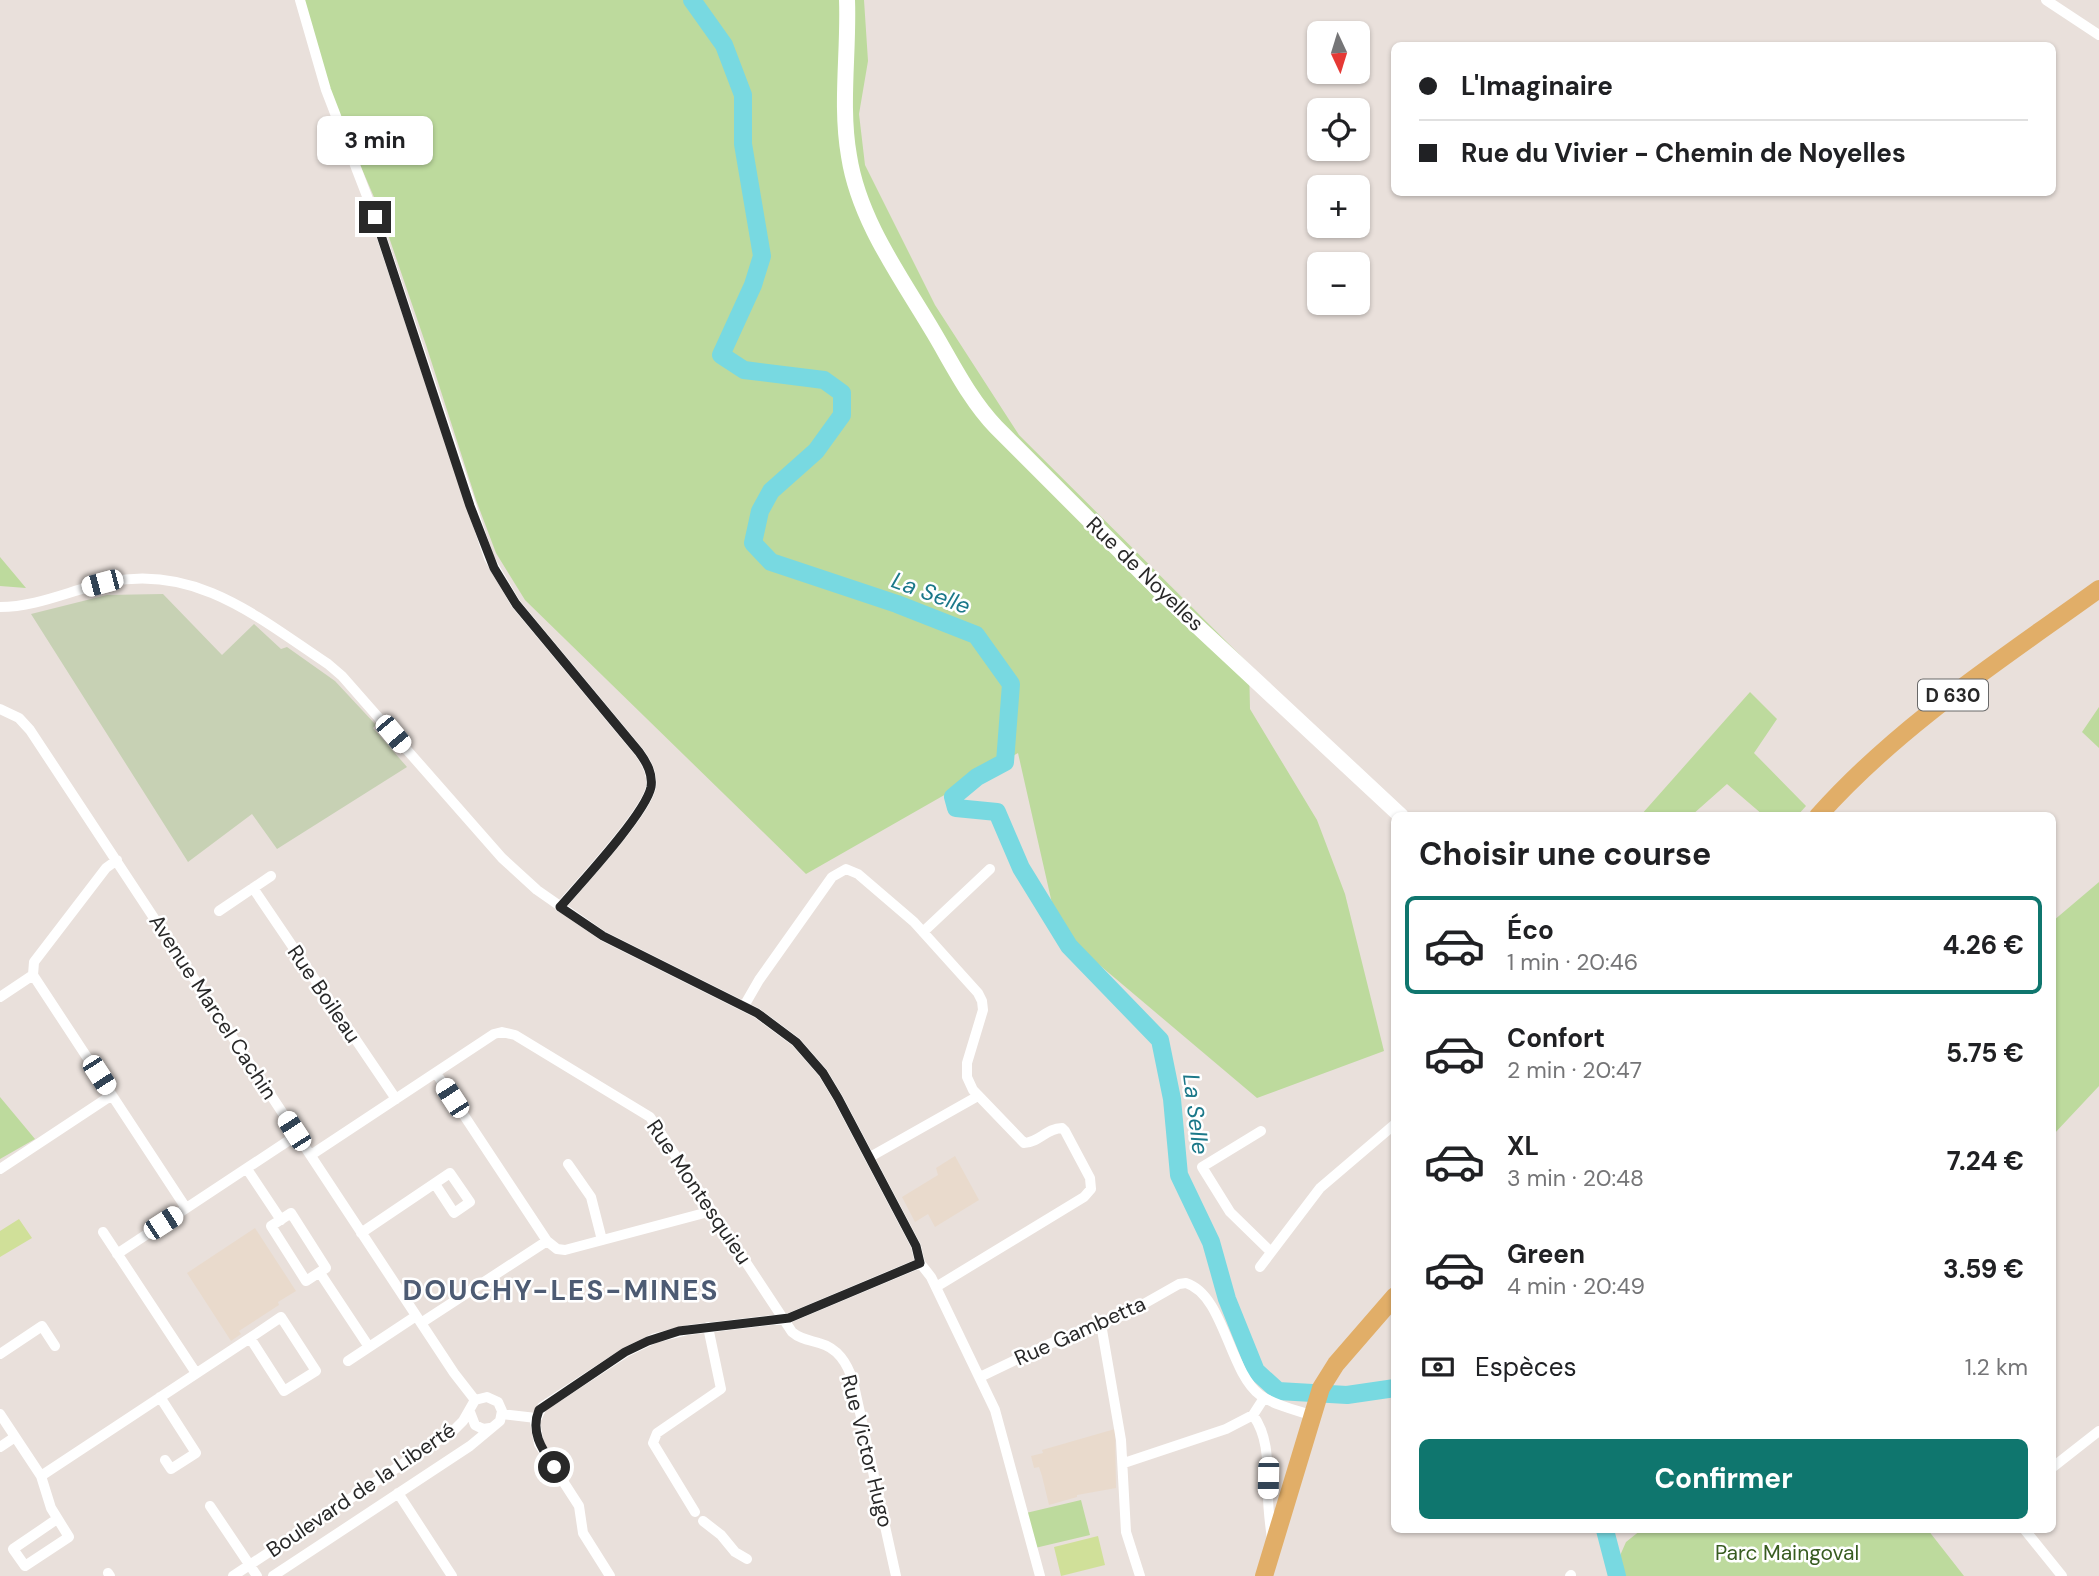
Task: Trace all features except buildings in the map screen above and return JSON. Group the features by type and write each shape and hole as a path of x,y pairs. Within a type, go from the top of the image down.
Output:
{"main road":[{"name":"D 630","path":"1822,812 1860,772 1922,718 2099,589"},
{"path":"1264,1576 1312,1410 1325,1380 1391,1301"}],"street":[{"path":"300,0 326,90 375,217 489,558 511,597 639,752 651,775 651,785 642,806 560,907"},
{"name":"Rue de Noyelles","path":"847,0 846,132 852,175 872,228 976,402 996,427 1167,597 1397,812"},
{"path":"2046,0 2099,35"},
{"path":"0,607 30,603 112,581 143,578 188,583 230,601 328,664 348,681 502,858 560,907 603,936 744,1006 781,1030 807,1054 833,1089 870,1157 916,1246 920,1263 931,1276 980,1377 1000,1427 1040,1576"},
{"name":"Avenue Marcel Cachin","path":"0,709 27,725 463,1387 475,1400"},
{"path":"117,860 106,868 34,962 33,975 186,1208"},
{"path":"923,932 990,869"},
{"path":"744,1006 832,877 842,870 858,874 923,932 965,976 982,1002 981,1020 966,1068 969,1082 978,1096 1024,1143 1030,1143 1055,1128 1062,1128 1090,1178 1091,1189 1088,1195 936,1287"},
{"path":"219,911 271,876"},
{"name":"Rue Boileau","path":"253,888 396,1099"},
{"path":"0,997 33,975"},
{"name":"Rue Montesquieu","path":"310,1156 494,1034 502,1032 515,1035 647,1114 784,1319"},
{"path":"436,1073 547,1241 561,1250 712,1211"},
{"path":"0,1168 112,1095"},
{"path":"870,1157 978,1096"},
{"path":"1260,1267 1320,1188 1391,1127"},
{"path":"1261,1130 1202,1167 1230,1212 1271,1252"},
{"path":"117,1254 297,1135"},
{"path":"568,1164 591,1196 603,1240"},
{"path":"247,1168 281,1220"},
{"path":"361,1233 435,1184"},
{"path":"291,1213 326,1268 306,1281 271,1226 281,1220 291,1213"},
{"path":"103,1232 196,1373"},
{"path":"348,1361 547,1241"},
{"path":"610,1576 583,1533 579,1506 539,1444 536,1418 542,1407 632,1348 670,1333 784,1319 920,1263"},
{"path":"320,1273 369,1347"},
{"name":"Rue Gambetta","path":"980,1377 1049,1344 1132,1311 1179,1284 1186,1283 1193,1285 1210,1304 1245,1377 1264,1398"},
{"path":"41,1476 281,1317 316,1371 284,1391 250,1338"},
{"name":"Rue Victor Hugo","path":"784,1319 798,1337 834,1350 848,1369 853,1381 896,1576"},
{"path":"1101,1324 1124,1463 1126,1531 1140,1576"},
{"path":"0,1354 42,1326 55,1346"},
{"path":"695,1512 653,1443 657,1433 721,1390 708,1327"},
{"path":"160,1397 196,1452 171,1469 166,1460"},
{"path":"482,1397 492,1398 499,1404 502,1414 499,1423 491,1429 475,1425 470,1412 475,1400 482,1397"},
{"path":"1124,1463 1218,1432 1253,1415 1264,1398 1312,1410"},
{"name":"Boulevard de la Liberté","path":"233,1576 449,1433 470,1412"},
{"path":"0,1413 41,1476 48,1503 69,1537 25,1566 13,1549 57,1519"},
{"path":"502,1414 536,1418"},
{"path":"1253,1415 1267,1452 1268,1504 1273,1543"},
{"name":"Boulevard de la Liberté","path":"273,1576 470,1446 491,1429"},
{"path":"2056,1465 2099,1431"},
{"path":"0,1447 15,1437"},
{"path":"398,1493 452,1576"},
{"name":"Boulevard de la Liberté","path":"210,1506 257,1576"},
{"path":"703,1521 721,1535 735,1552 747,1559"},
{"path":"2027,1533 2063,1576"}],"shaded area":[{"path":"955,1156 979,1200 935,1227 928,1214 915,1222 902,1197 938,1175 936,1168"},
{"path":"255,1228 296,1291 239,1331 241,1334 231,1341 187,1273"},
{"path":"1115,1429 1116,1488 1077,1495 1049,1505 1039,1467 1034,1468 1031,1456 1043,1453 1042,1450"}],"green space":[{"path":"304,0 864,0 868,61 859,114 865,165 935,305 1019,435 1249,664 1250,709 1317,820 1345,894 1384,1051 1257,1098 1058,930 1018,753 806,874 525,600 496,553 380,211 346,132 321,89"},
{"path":"0,557 26,588 0,586"},
{"path":"163,594 222,655 254,624 281,649 287,647 335,681 376,725 373,728 407,767 277,849 252,814 188,862 31,614 107,595"},
{"path":"1750,692 1777,719 1754,753 1806,806 1801,812 1760,812 1727,784 1695,812 1644,812"},
{"path":"2099,707 2099,748 2082,732"},
{"path":"2099,882 2099,1086 2056,1132 2056,918"},
{"path":"0,1097 35,1139 0,1159"},
{"path":"19,1219 32,1238 0,1257 0,1231"},
{"path":"1081,1500 1090,1535 1035,1548 1026,1513"},
{"name":"Parc Maingoval","path":"1637,1533 1930,1533 1964,1576 1611,1576 1626,1542"},
{"path":"1098,1536 1105,1565 1061,1576 1054,1547"}],"waterway":[{"name":"La Selle","path":"692,0 724,45 743,95 743,144 762,256 753,285 721,355 744,370 824,380 842,393 842,415 816,451 771,491 760,511 753,543 771,562 897,604 976,635 1011,684 1005,762 977,777 953,797 956,808 997,812 1021,868 1069,946 1160,1040 1172,1099 1179,1175 1211,1242 1227,1299 1256,1371 1278,1391 1347,1395 1391,1389"},
{"name":"La Selle","path":"1606,1533 1617,1576"}],"district":[{"name":"DOUCHY-LES-MINES","path":"561,1290"}],"route":[{"path":"375,217 470,506 494,568 516,604 639,752 651,775 649,794 638,813 560,907 603,936 757,1013 796,1042 823,1073 847,1114 916,1246 920,1263 789,1318 679,1331 640,1343 539,1410 535,1422 537,1438 554,1467"}]}
